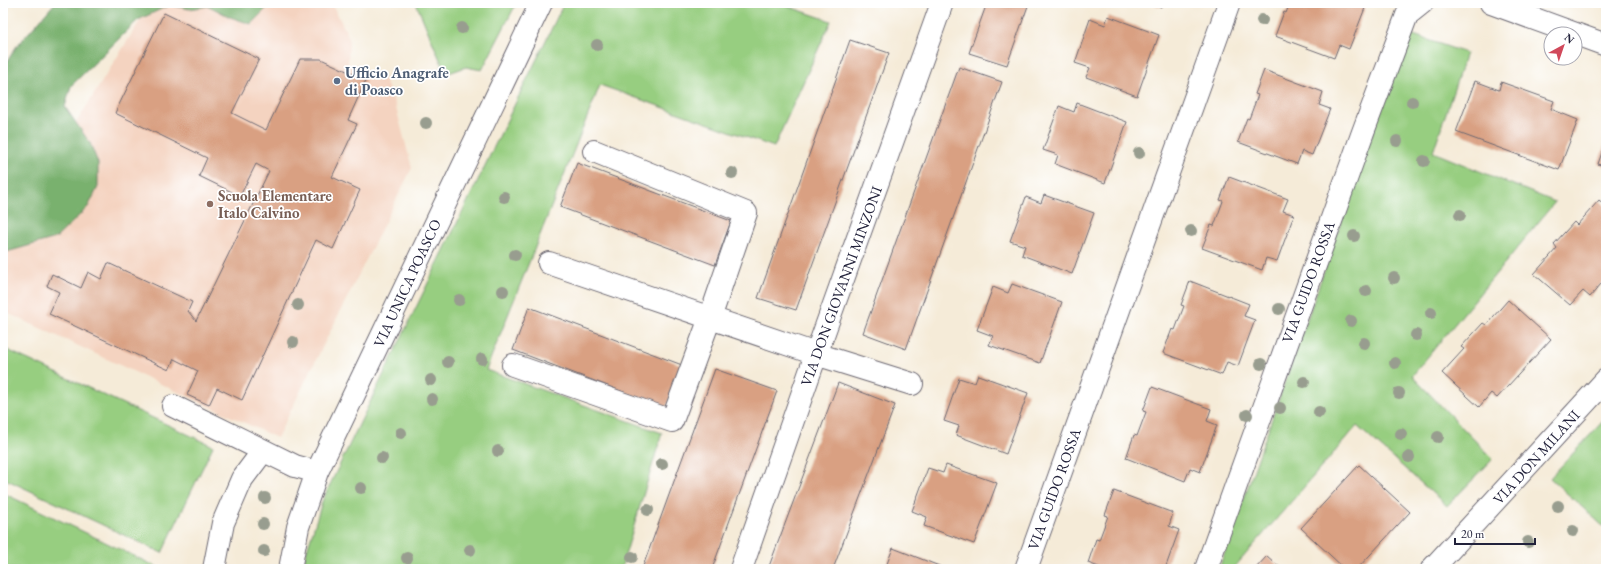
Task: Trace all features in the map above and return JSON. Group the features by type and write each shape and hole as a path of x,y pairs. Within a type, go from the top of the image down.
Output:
{"street":[{"name":"VIA UNICA POASCO","path":"290,569 298,527 317,472 541,3"},
{"name":"VIA DON GIOVANNI MINZONI","path":"741,569 816,354 942,3"},
{"name":"VIA GUIDO ROSSA","path":"1026,569 1228,3"},
{"name":"VIA GUIDO ROSSA","path":"1206,569 1344,184 1407,15 1422,3"},
{"path":"1491,3 1606,45"},
{"path":"513,365 672,421 710,318 746,213 594,151"},
{"path":"549,263 816,354 912,384"},
{"name":"VIA DON MILANI","path":"1432,569 1606,380"},
{"path":"173,406 262,451 295,466 317,472"},
{"path":"214,569 223,523 242,479 262,451"}],"shaded area":[{"name":"Scuola Elementare Italo Calvino","path":"180,3 332,3 349,38 348,64 383,76 395,104 412,168 277,438 3,311 3,240 146,11"}],"green space":[{"path":"55,3 272,3 251,24 230,17 209,6 189,9 170,5 138,20 71,86 65,107 90,143 98,163 98,187 88,207 56,238 3,253 3,68 16,47"},
{"path":"416,3 516,4 482,70 466,67 446,74"},
{"path":"564,3 778,3 831,21 774,147 600,85 486,370 662,433 621,569 450,569 350,567 350,569 304,569 305,556 323,499"},
{"path":"1408,33 1466,53 1433,152 1555,202 1412,376 1493,459 1447,506 1357,426 1233,569 1219,569"},
{"path":"3,348 213,446 162,553 3,478"},
{"path":"1606,418 1606,525 1604,527 1550,478"},
{"path":"3,493 161,569 3,569"}],"building":[{"path":"919,3 931,3 929,7"},
{"path":"987,3 1029,3 1007,65 969,53"},
{"path":"1151,3 1163,3 1161,7"},
{"path":"1290,3 1367,3 1349,49 1339,45 1334,58 1275,36 1284,12 1286,13"},
{"path":"164,13 259,59 232,113 266,130 300,59 321,59 366,80 348,120 357,124 332,177 360,190 333,249 316,240 242,400 217,388 209,405 187,395 198,371 174,359 169,370 49,314 59,292 47,286 52,274 81,288 88,272 101,279 108,263 192,302 188,311 196,321 269,171 256,164 240,196 199,176 207,158 115,113"},
{"path":"1108,16 1159,35 1137,96 1086,77 1090,68 1075,63 1090,19 1105,25"},
{"path":"850,40 889,53 796,310 758,298"},
{"path":"959,67 1002,82 906,349 863,333"},
{"path":"1264,70 1323,92 1319,105 1330,109 1312,155 1302,151 1297,164 1238,142 1258,95 1255,94"},
{"path":"1475,81 1499,90 1501,82 1554,101 1551,109 1578,120 1559,170 1456,132"},
{"path":"1077,103 1127,122 1105,183 1055,164 1058,155 1043,150 1059,106 1074,112"},
{"path":"1606,141 1606,167 1598,164"},
{"path":"577,163 731,221 715,265 560,207"},
{"path":"1229,177 1288,199 1283,211 1294,215 1277,261 1266,258 1262,270 1202,248 1211,225 1214,226 1223,201 1220,200"},
{"path":"1044,195 1094,213 1072,274 1022,255 1025,246 1010,241 1026,197 1041,203"},
{"path":"1599,200 1606,206 1606,278 1590,297 1583,291 1570,305 1534,274 1557,248 1554,244 1574,222 1577,225"},
{"path":"1190,281 1249,304 1244,316 1255,320 1238,366 1227,362 1222,375 1163,353 1172,329 1175,330 1184,306 1181,305"},
{"path":"1012,284 1062,302 1040,363 989,345 993,336 977,330 993,287 1008,293"},
{"path":"1508,300 1551,339 1497,398 1491,393 1479,407 1442,373 1464,349 1461,347 1483,323 1486,325"},
{"path":"529,307 682,365 666,408 513,350"},
{"path":"715,369 777,391 712,569 642,569"},
{"path":"978,375 1028,393 1006,454 956,435 959,426 944,421 959,378 975,383"},
{"path":"838,383 895,405 833,569 768,569"},
{"path":"1152,387 1211,409 1207,421 1217,425 1200,472 1190,468 1185,481 1126,458 1134,435 1137,436 1146,412 1143,411"},
{"path":"946,465 997,483 974,544 924,526 927,517 912,511 928,468 943,473"},
{"path":"1359,465 1410,512 1357,569 1345,569 1301,528"},
{"path":"1114,491 1173,513 1169,526 1179,530 1165,569 1104,569 1088,563 1096,539 1099,540 1108,516 1105,515"},
{"path":"893,548 947,569 885,569"},
{"path":"1267,556 1282,569 1255,569"}],"place":[{"name":"Ufficio Anagrafe di Poasco","path":"337,81"},
{"name":"Scuola Elementare Italo Calvino","path":"210,204"}]}
